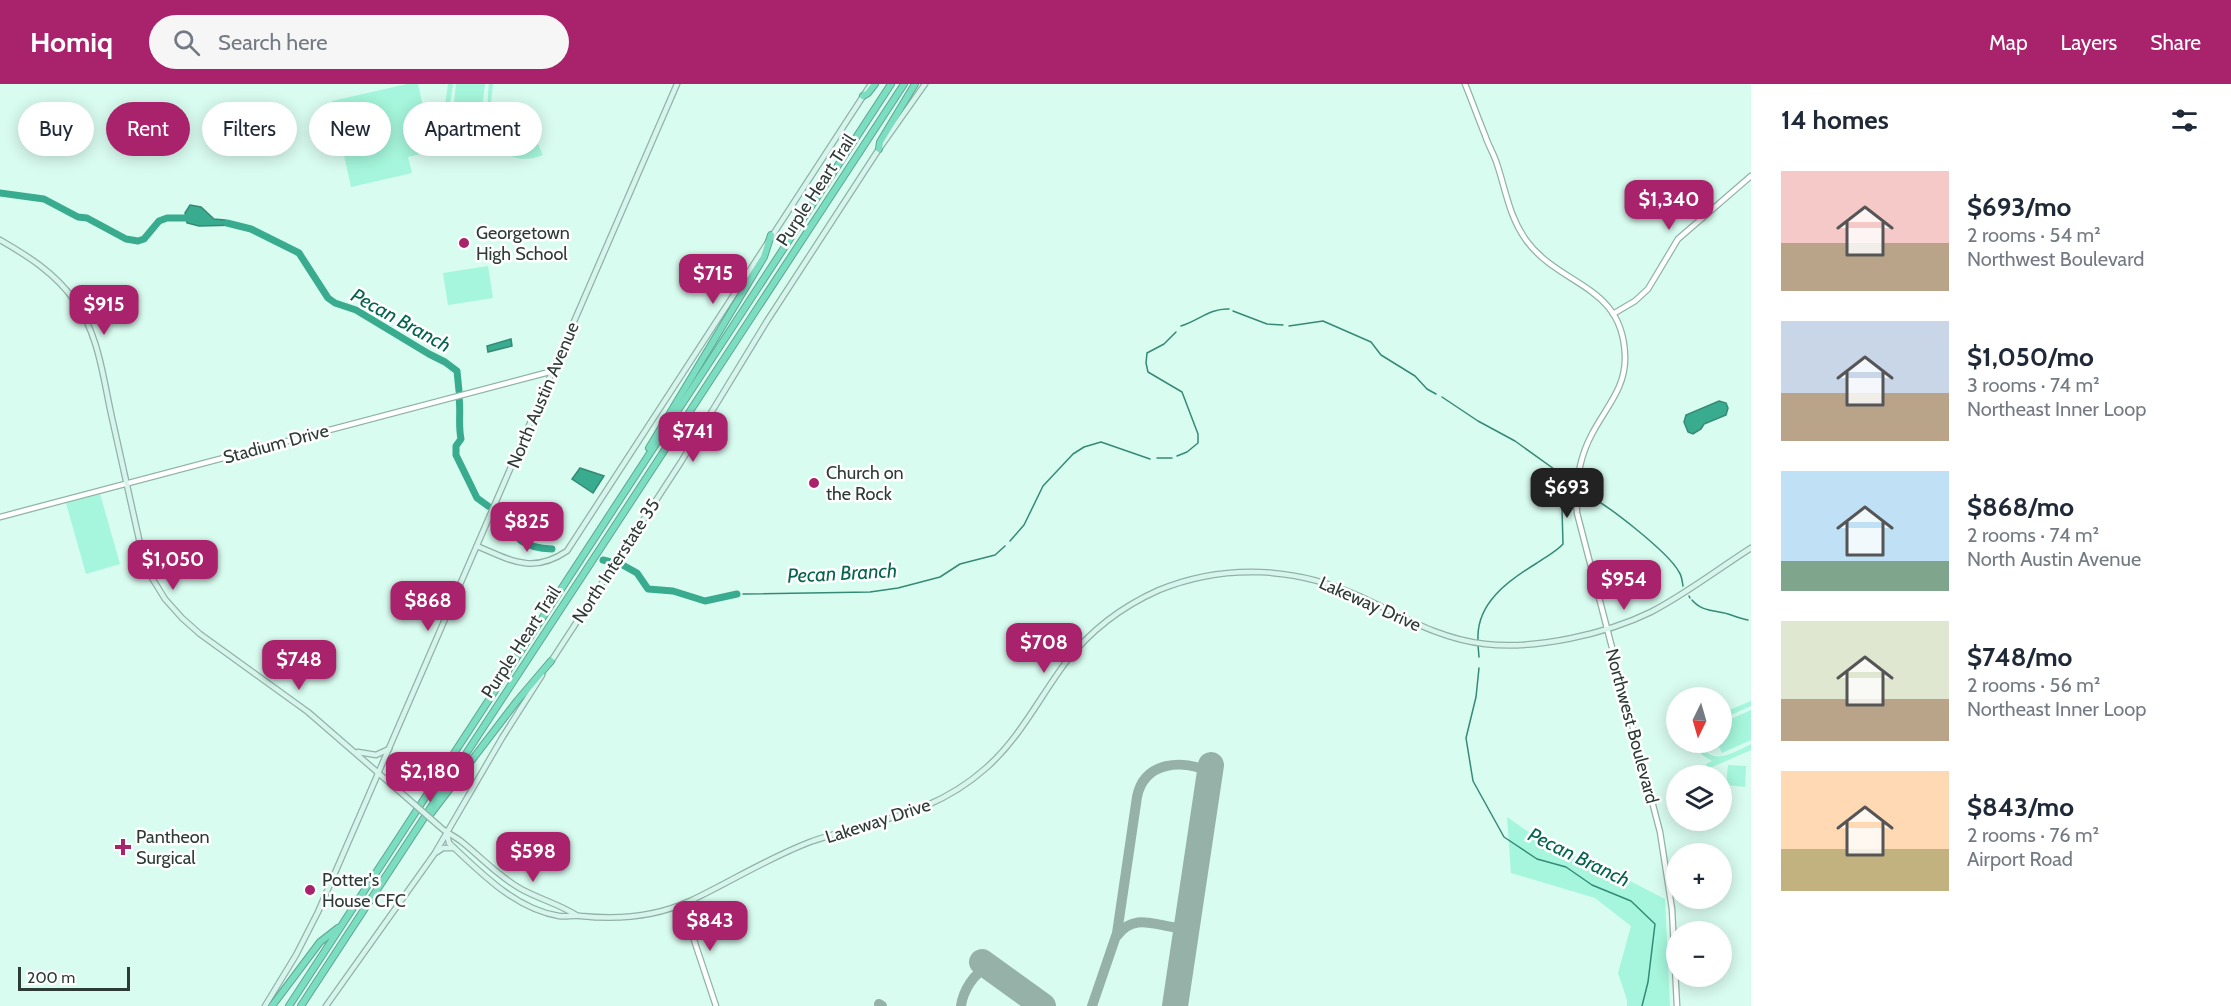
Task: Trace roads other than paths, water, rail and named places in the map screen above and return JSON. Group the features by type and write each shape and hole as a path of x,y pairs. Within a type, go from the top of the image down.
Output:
{"highway":[{"path":"863,96 868,93 873,84"},
{"name":"Purple Heart Trail","path":"290,1006 891,84"},
{"name":"Purple Heart Trail","path":"302,1006 904,84"},
{"path":"879,149 880,142 915,84"},
{"path":"632,481 635,471 764,257 771,235"},
{"path":"414,833 551,661"},
{"path":"272,1006 320,942 343,924"}],"main road":[{"name":"North Austin Avenue","path":"378,772 677,84"},
{"name":"North Interstate 35","path":"326,1006 435,853 502,738 664,488 735,370 879,149 925,84"},
{"path":"477,546 513,561 532,565 556,559 567,551 863,96"},
{"name":"Lakeway Drive","path":"0,240 53,276 83,313 97,349 143,557 165,599 200,634 266,680 356,751 447,834 460,840 514,885 536,897 564,907 576,915"},
{"name":"Lakeway Drive","path":"447,834 449,843 485,877 516,899 562,917 576,915 596,918 627,918 652,914 682,904 789,850 920,810 963,786 1004,751 1068,660 1099,628 1135,602 1177,584 1242,571 1293,574 1341,588 1425,629 1469,642 1540,645 1639,617 1665,604 1751,548"},
{"path":"356,751 376,756 389,749"},
{"path":"265,1006 296,955 318,912 378,772"},
{"path":"435,853 443,848 454,848"}],"street":[{"name":"Northwest Boulevard","path":"1465,84 1496,161 1508,208 1522,234 1533,249 1551,265 1598,295 1613,314 1620,328 1624,347 1623,376 1616,396 1600,419 1586,446 1578,475 1576,498 1579,526 1660,832 1672,909 1677,1006"},
{"path":"1613,314 1635,301 1648,289 1678,239 1751,176"},
{"name":"Stadium Drive","path":"0,517 553,371"},
{"path":"682,904 716,1006"}],"waterway":[{"name":"Pecan Branch","path":"0,193 44,199 126,239 138,241 144,239 159,221 167,218 192,218"},
{"name":"Pecan Branch","path":"227,223 251,229 299,253 328,298 335,303 356,310 445,362 457,371 459,391"},
{"name":"Pecan Branch","path":"1181,326 1210,313 1229,309"},
{"name":"Pecan Branch","path":"1233,311 1267,324 1283,325"},
{"name":"Pecan Branch","path":"1289,326 1323,321 1371,342 1381,355 1415,376 1427,389 1436,394"},
{"name":"Pecan Branch","path":"1176,332 1164,344 1147,353 1146,363 1148,372 1182,392 1198,434 1198,443 1187,452 1177,456"},
{"name":"Pecan Branch","path":"459,397 461,439 456,446 456,455 477,498 488,506"},
{"name":"Pecan Branch","path":"1442,397 1478,421 1515,441 1561,474 1563,544 1496,594 1482,615 1478,640"},
{"name":"Pecan Branch","path":"1010,541 1024,525 1043,486 1073,454 1084,447 1101,442 1150,459"},
{"name":"Pecan Branch","path":"1157,458 1172,458"},
{"path":"1562,484 1570,488"},
{"path":"1582,493 1605,506 1649,540 1673,563 1681,575 1683,586"},
{"name":"Pecan Branch","path":"498,511 519,539 532,546 552,549"},
{"name":"Pecan Branch","path":"743,594 870,592 898,588 940,577 960,564 995,555 1005,546"},
{"name":"Pecan Branch","path":"603,560 611,562"},
{"name":"Pecan Branch","path":"619,563 637,573 648,589 673,591 705,601 737,594"},
{"path":"1692,600 1704,609 1748,620"},
{"name":"Pecan Branch","path":"1478,645 1479,657"},
{"name":"Pecan Branch","path":"1479,668 1476,697 1466,738 1473,781 1504,837 1537,859 1566,867 1592,885 1631,901 1655,924 1648,982 1642,1006"}],"place":[{"name":"Georgetown High School","path":"464,243"},
{"name":"Church on the Rock","path":"814,483"},
{"name":"Pantheon Surgical","path":"123,847"},
{"name":"Potter's House CFC","path":"310,890"}]}
